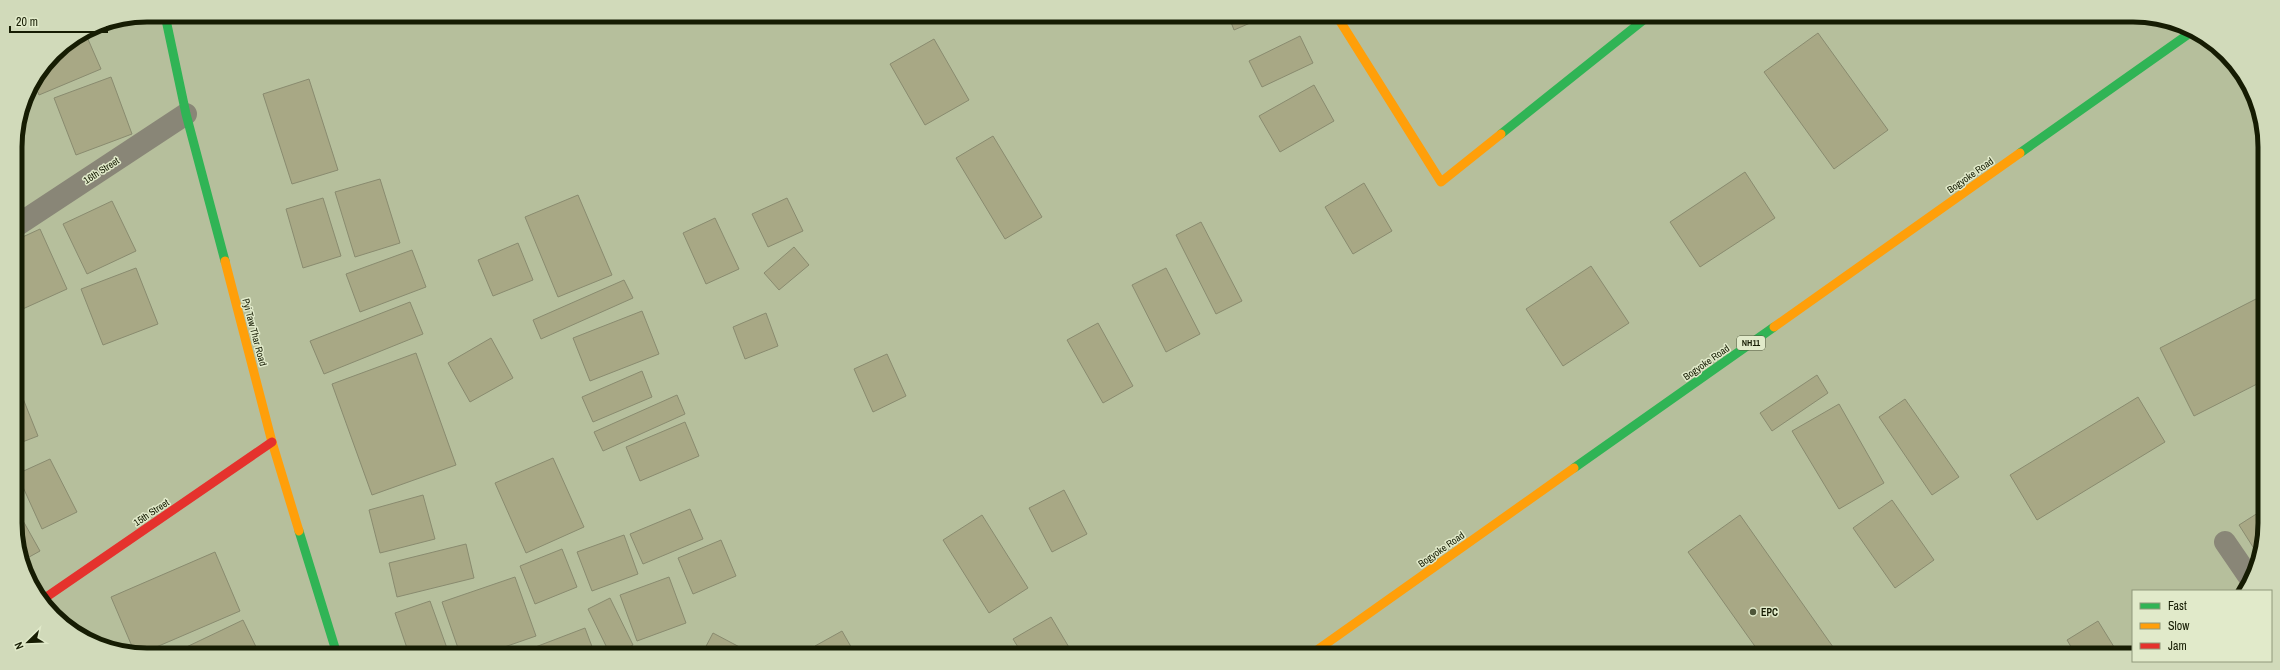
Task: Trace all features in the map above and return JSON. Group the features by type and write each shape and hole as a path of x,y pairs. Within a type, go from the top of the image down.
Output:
{"main road":[{"name":"Pyi Taw Thar Road","path":"166,22 186,114 272,442 335,648"},
{"path":"1341,22 1441,182 1641,22"},
{"name":"Bogyoke Road","path":"1320,648 2187,35"},
{"name":"15th Street","path":"47,597 272,442"}],"street":[{"name":"16th Street","path":"22,222 186,114"},
{"path":"2225,542 2247,574"}],"building":[{"path":"1231,22 1252,22 1234,30"},
{"path":"1818,33 1888,130 1834,169 1764,72"},
{"path":"1300,36 1313,63 1262,87 1249,61"},
{"path":"87,38 101,69 39,95 37,89 53,65 65,53"},
{"path":"934,39 969,100 925,125 890,64"},
{"path":"111,77 132,134 76,155 54,98"},
{"path":"309,79 338,170 292,184 263,94"},
{"path":"1314,85 1334,121 1280,152 1259,116"},
{"path":"993,136 1042,217 1005,239 956,158"},
{"path":"1745,172 1775,218 1700,267 1670,222"},
{"path":"380,179 400,243 355,257 335,192"},
{"path":"1364,183 1392,231 1353,254 1325,207"},
{"path":"578,195 612,275 558,297 525,217"},
{"path":"323,198 341,256 303,268 286,209"},
{"path":"787,198 803,231 768,247 752,214"},
{"path":"112,201 136,251 87,274 63,224"},
{"path":"715,218 739,269 706,284 683,233"},
{"path":"1201,222 1242,301 1216,314 1176,235"},
{"path":"40,229 67,289 22,309 22,237"},
{"path":"518,243 533,280 493,296 478,260"},
{"path":"794,247 809,265 779,290 764,273"},
{"path":"412,250 426,287 360,312 346,274"},
{"path":"1591,266 1629,323 1563,366 1526,309"},
{"path":"136,268 158,324 103,345 81,289"},
{"path":"1166,268 1200,334 1166,352 1132,285"},
{"path":"624,280 633,298 541,339 533,320"},
{"path":"2256,299 2258,303 2258,384 2194,416 2160,348"},
{"path":"410,302 423,334 324,374 310,341"},
{"path":"642,311 659,354 590,381 573,338"},
{"path":"766,313 778,346 745,359 733,327"},
{"path":"1098,323 1133,386 1103,403 1067,340"},
{"path":"491,338 513,378 470,402 448,363"},
{"path":"416,353 456,465 372,495 332,384"},
{"path":"887,354 906,396 873,412 854,369"},
{"path":"642,371 652,397 593,422 582,397"},
{"path":"1817,375 1828,393 1772,431 1760,413"},
{"path":"677,395 685,414 603,451 594,432"},
{"path":"22,396 38,436 22,442"},
{"path":"2138,397 2165,442 2037,520 2010,475"},
{"path":"1905,399 1959,477 1932,495 1879,417"},
{"path":"1839,404 1884,483 1839,509 1792,431"},
{"path":"685,422 699,456 640,481 626,447"},
{"path":"553,458 584,527 526,553 495,483"},
{"path":"50,459 77,512 42,529 22,485 22,472"},
{"path":"1064,490 1087,534 1052,552 1029,508"},
{"path":"423,495 435,539 380,553 369,510"},
{"path":"1892,500 1934,560 1895,588 1853,528"},
{"path":"690,509 703,539 643,564 630,534"},
{"path":"2258,513 2255,550 2239,525"},
{"path":"982,515 1028,588 989,613 943,540"},
{"path":"1740,515 1834,648 1756,648 1688,552"},
{"path":"22,519 40,551 27,558 24,547"},
{"path":"624,535 638,574 592,591 577,552"},
{"path":"721,540 736,576 693,594 678,558"},
{"path":"466,544 474,578 397,597 389,563"},
{"path":"562,549 577,587 535,604 520,566"},
{"path":"215,552 240,611 154,648 132,647 111,597"},
{"path":"515,577 536,636 502,648 458,648 442,602"},
{"path":"669,577 686,623 637,641 620,595"},
{"path":"610,598 633,645 627,648 607,648 588,609"},
{"path":"430,601 447,648 407,648 395,613"},
{"path":"1051,617 1069,648 1019,648 1013,639"},
{"path":"243,620 257,648 184,648"},
{"path":"2098,621 2115,648 2072,648 2067,640"},
{"path":"585,628 592,648 533,648"},
{"path":"842,631 852,648 816,648 815,646"},
{"path":"713,633 741,648 705,648"}],"traffic: fast":[{"path":"166,22 186,114 225,261"},
{"path":"1501,134 1641,22"},
{"path":"2020,153 2187,35"},
{"path":"1574,468 1774,327"},
{"path":"299,531 335,648"}],"traffic: slow":[{"path":"1341,22 1441,182 1501,134"},
{"path":"1774,327 2020,153"},
{"path":"225,261 272,442 299,531"},
{"path":"1320,648 1574,468"}],"traffic: jam":[{"path":"47,597 272,442"}],"place":[{"name":"EPC","path":"1753,612"}]}
